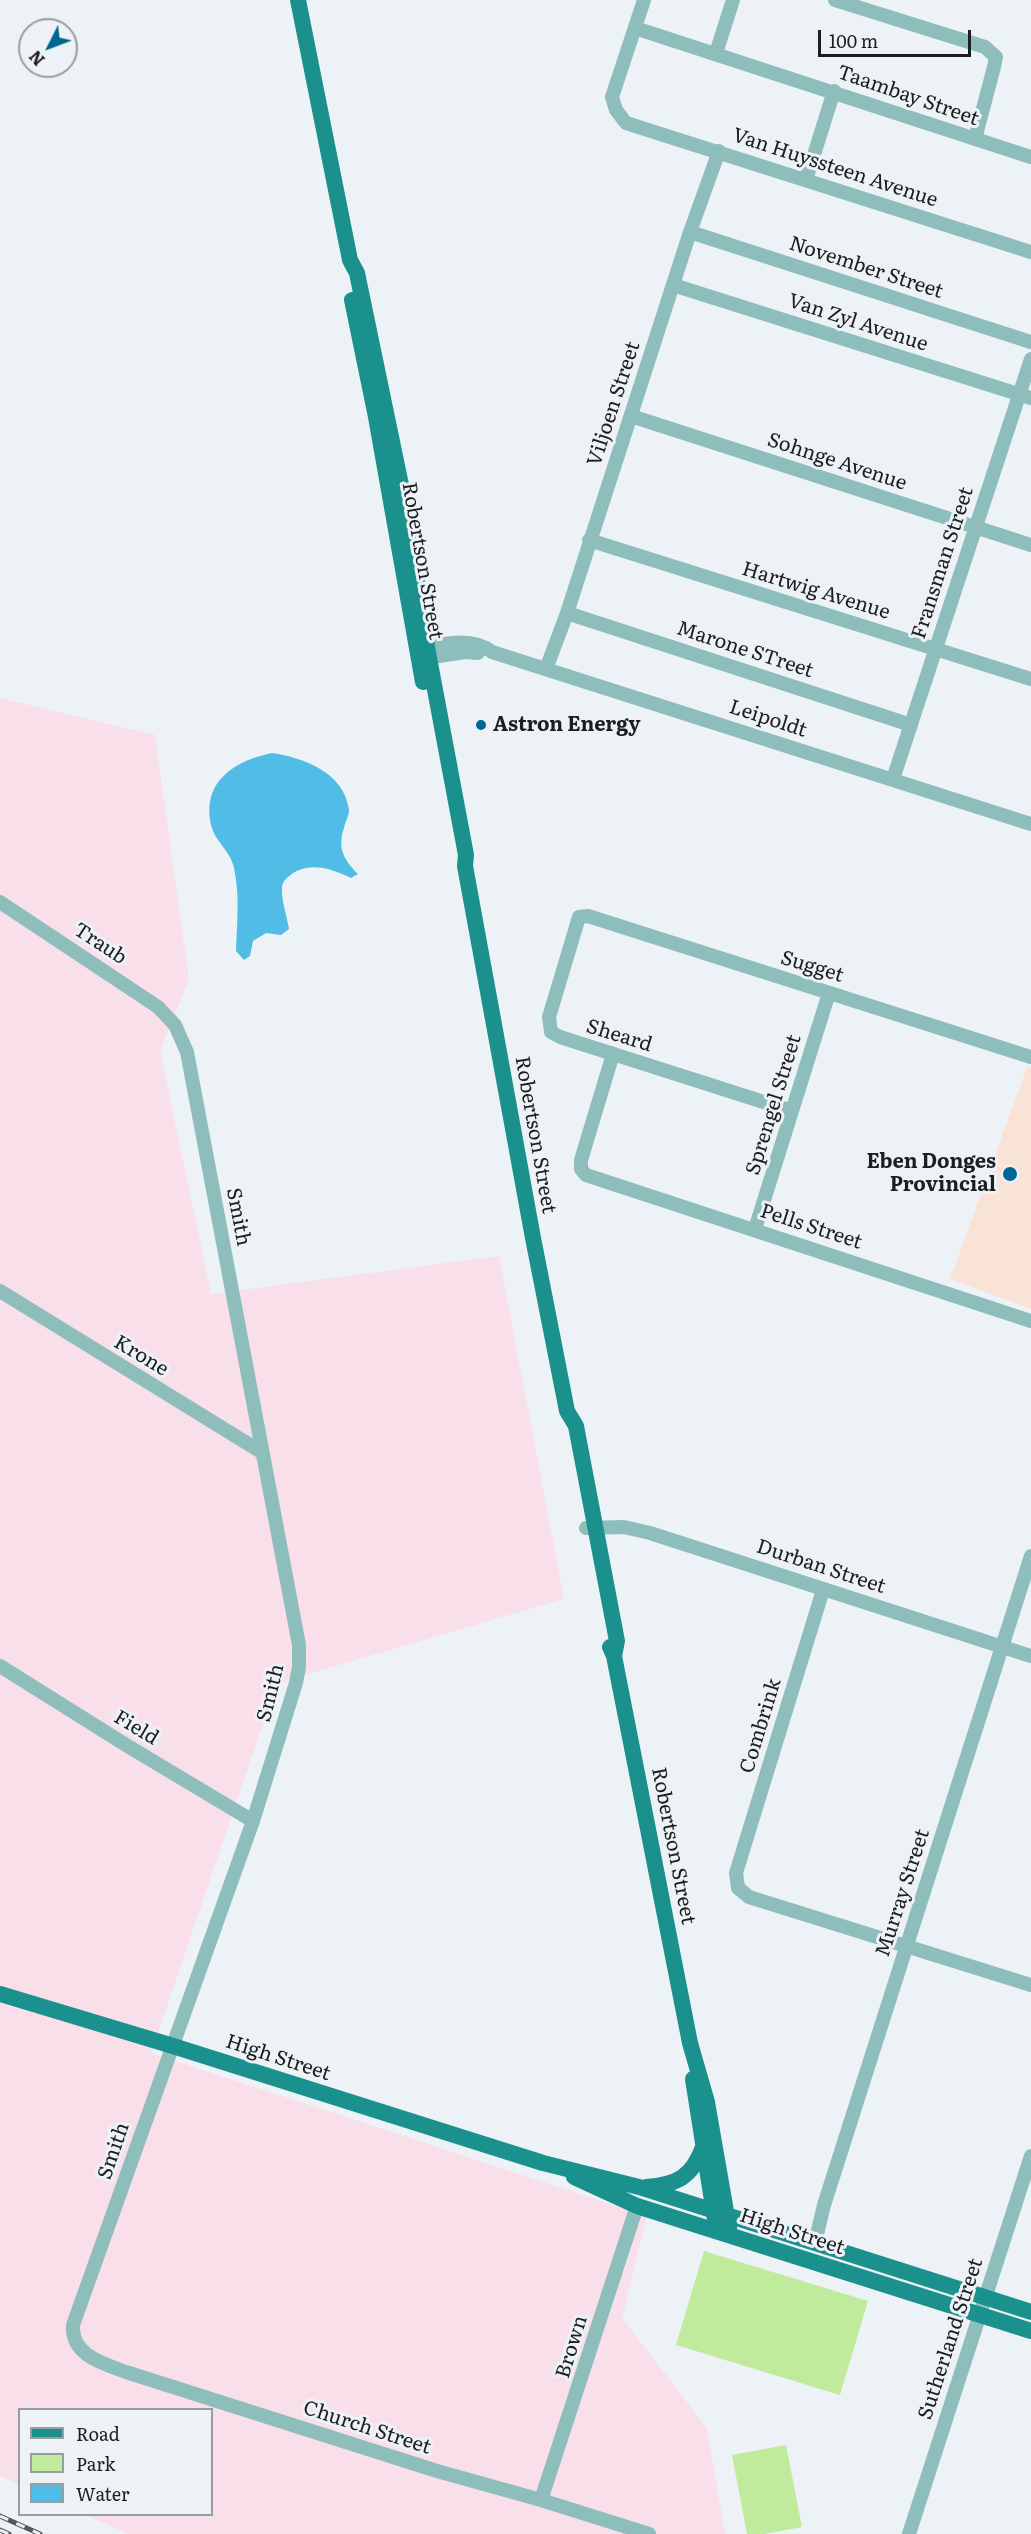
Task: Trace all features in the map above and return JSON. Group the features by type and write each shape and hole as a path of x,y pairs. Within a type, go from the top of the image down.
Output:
{"main road":[{"name":"Robertson Street","path":"298,0 350,260 357,273 389,415 408,514 422,654 466,855 465,866 533,1238 567,1411 576,1426 591,1528 617,1641 614,1656 690,2043 707,2102 723,2232"},
{"name":"High Street","path":"0,1994 543,2163 639,2187 1031,2312"},
{"name":"Robertson Street","path":"690,2043 693,2091 703,2146 720,2213"},
{"path":"639,2187 663,2186 678,2180 692,2168 703,2146"},
{"name":"High Street","path":"543,2163 637,2206 1031,2331"}],"street":[{"path":"635,28 644,0"},
{"path":"716,53 733,0"},
{"path":"836,0 985,47 992,52 996,57 975,139"},
{"name":"Taambay Street","path":"635,28 1031,157"},
{"name":"Van Huyssteen Avenue","path":"635,28 612,97 616,110 626,123 719,150 1031,252"},
{"path":"806,180 834,91"},
{"name":"Viljoen Street","path":"546,669 567,613 690,232 719,150"},
{"name":"November Street","path":"690,232 1031,342"},
{"name":"Van Zyl Avenue","path":"673,285 1025,396"},
{"name":"Fransman Street","path":"893,779 975,527 1025,396 1031,359"},
{"name":"Sohnge Avenue","path":"631,416 1031,545"},
{"name":"Hartwig Avenue","path":"589,540 1031,679"},
{"name":"Marone STreet","path":"567,613 911,725"},
{"name":"Leipoldt","path":"422,654 492,652 1031,824"},
{"name":"Traub","path":"0,902 142,994 175,1024"},
{"name":"Sugget","path":"581,916 588,916 1031,1057"},
{"name":"Sheard","path":"581,916 578,919 549,1017 548,1026 551,1032 560,1037 792,1111"},
{"name":"Sprengel Street","path":"755,1229 829,993"},
{"name":"Smith","path":"78,2348 74,2341 74,2325 254,1821 299,1667 299,1645 187,1052 175,1024"},
{"name":"Pells Street","path":"613,1054 581,1160 581,1169 588,1176 1031,1321"},
{"name":"Krone","path":"0,1291 262,1453"},
{"name":"Durban Street","path":"591,1528 624,1527 650,1533 1031,1656"},
{"name":"Murray Street","path":"815,2243 824,2205 1031,1556"},
{"name":"Combrink","path":"823,1590 736,1873 738,1888 749,1897 908,1947"},
{"name":"Field","path":"0,1666 126,1745 254,1821"},
{"path":"908,1947 1031,1985"},
{"name":"Sutherland Street","path":"909,2534 1031,2156"},
{"name":"Brown","path":"541,2500 637,2206"},
{"name":"Church Street","path":"78,2348 93,2358 126,2372 437,2471 541,2500 649,2534"}],"shaded area":[{"path":"0,698 155,735 189,980 160,1051 211,1294 499,1256 564,1599 277,1683 151,2053 647,2216 622,2318 707,2428 725,2534 129,2534 88,2516 213,2516 213,2408 18,2408 18,2485 0,2476"},
{"name":"Eben Donges Provincial","path":"1027,1067 1031,1069 1031,1309 950,1279"}],"green space":[{"path":"704,2251 868,2301 840,2395 676,2345"},
{"path":"786,2445 802,2527 764,2534 747,2534 732,2455"}],"water":[{"path":"272,753 309,763 321,769 339,786 346,797 349,810 341,842 343,853 358,874 351,878 315,867 293,873 282,887 289,929 281,935 266,933 253,941 250,956 244,960 236,951 238,899 234,868 212,828 211,798 215,787 233,768"}],"railway":[{"path":"0,2516 40,2534"},
{"path":"0,2530 9,2534"}],"place":[{"name":"Astron Energy","path":"481,725"},
{"name":"Eben Donges Provincial","path":"1010,1174"}]}
